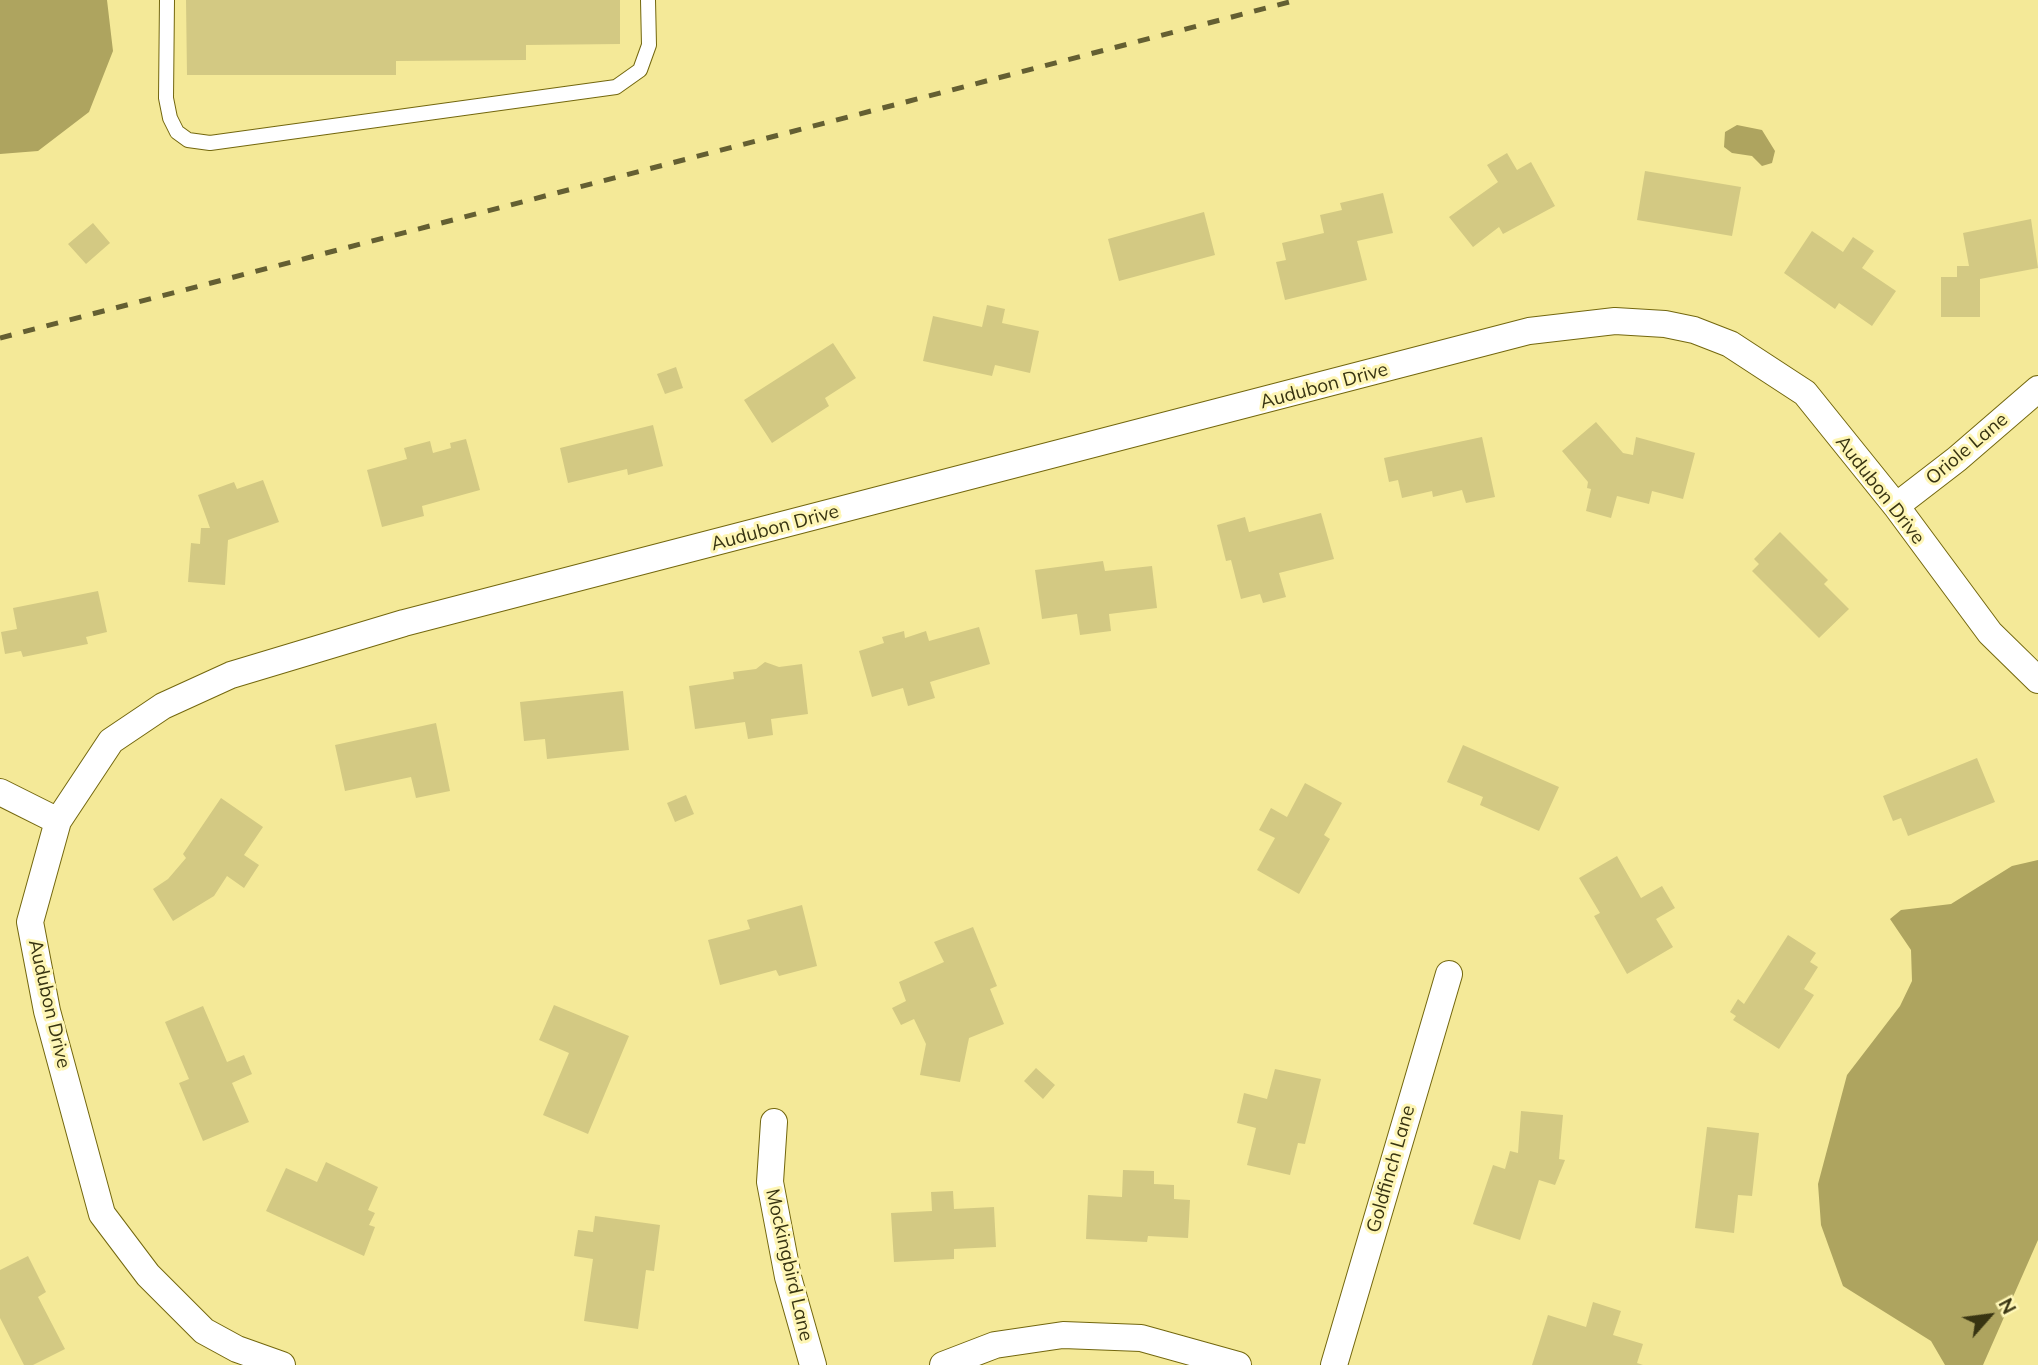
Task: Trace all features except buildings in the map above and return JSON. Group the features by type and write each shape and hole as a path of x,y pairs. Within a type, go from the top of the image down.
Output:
{"street":[{"name":"Audubon Drive","path":"282,1365 237,1349 204,1331 148,1275 102,1214 47,1011 30,922 58,821 87,774 122,730 163,706 231,675 404,623 1529,331 1615,321 1665,324 1694,330 1730,344 1805,393 1896,506 1990,633 2038,680"},
{"name":"Oriole Lane","path":"1896,506 1957,459 2038,389"},
{"path":"0,792 58,821"},
{"name":"Goldfinch Lane","path":"1334,1365 1450,974"},
{"name":"Mockingbird Lane","path":"774,1122 770,1182 788,1277 813,1365"},
{"path":"943,1365 995,1345 1063,1335 1141,1338 1238,1365"}],"lane":[{"path":"167,0 166,98 170,118 177,132 188,140 210,143 616,87 639,70 649,45 648,0"}],"shaded area":[{"path":"0,0 107,0 113,51 89,112 38,151 0,154"},
{"path":"1737,125 1762,130 1775,151 1772,163 1762,166 1752,156 1732,153 1724,147 1725,132"},
{"path":"2038,860 2038,1240 1983,1365 1945,1365 1931,1341 1843,1286 1821,1225 1818,1184 1847,1075 1900,1006 1912,981 1911,950 1890,919 1901,910 1951,904 2012,866"}],"railway":[{"path":"0,338 1297,0"}]}
